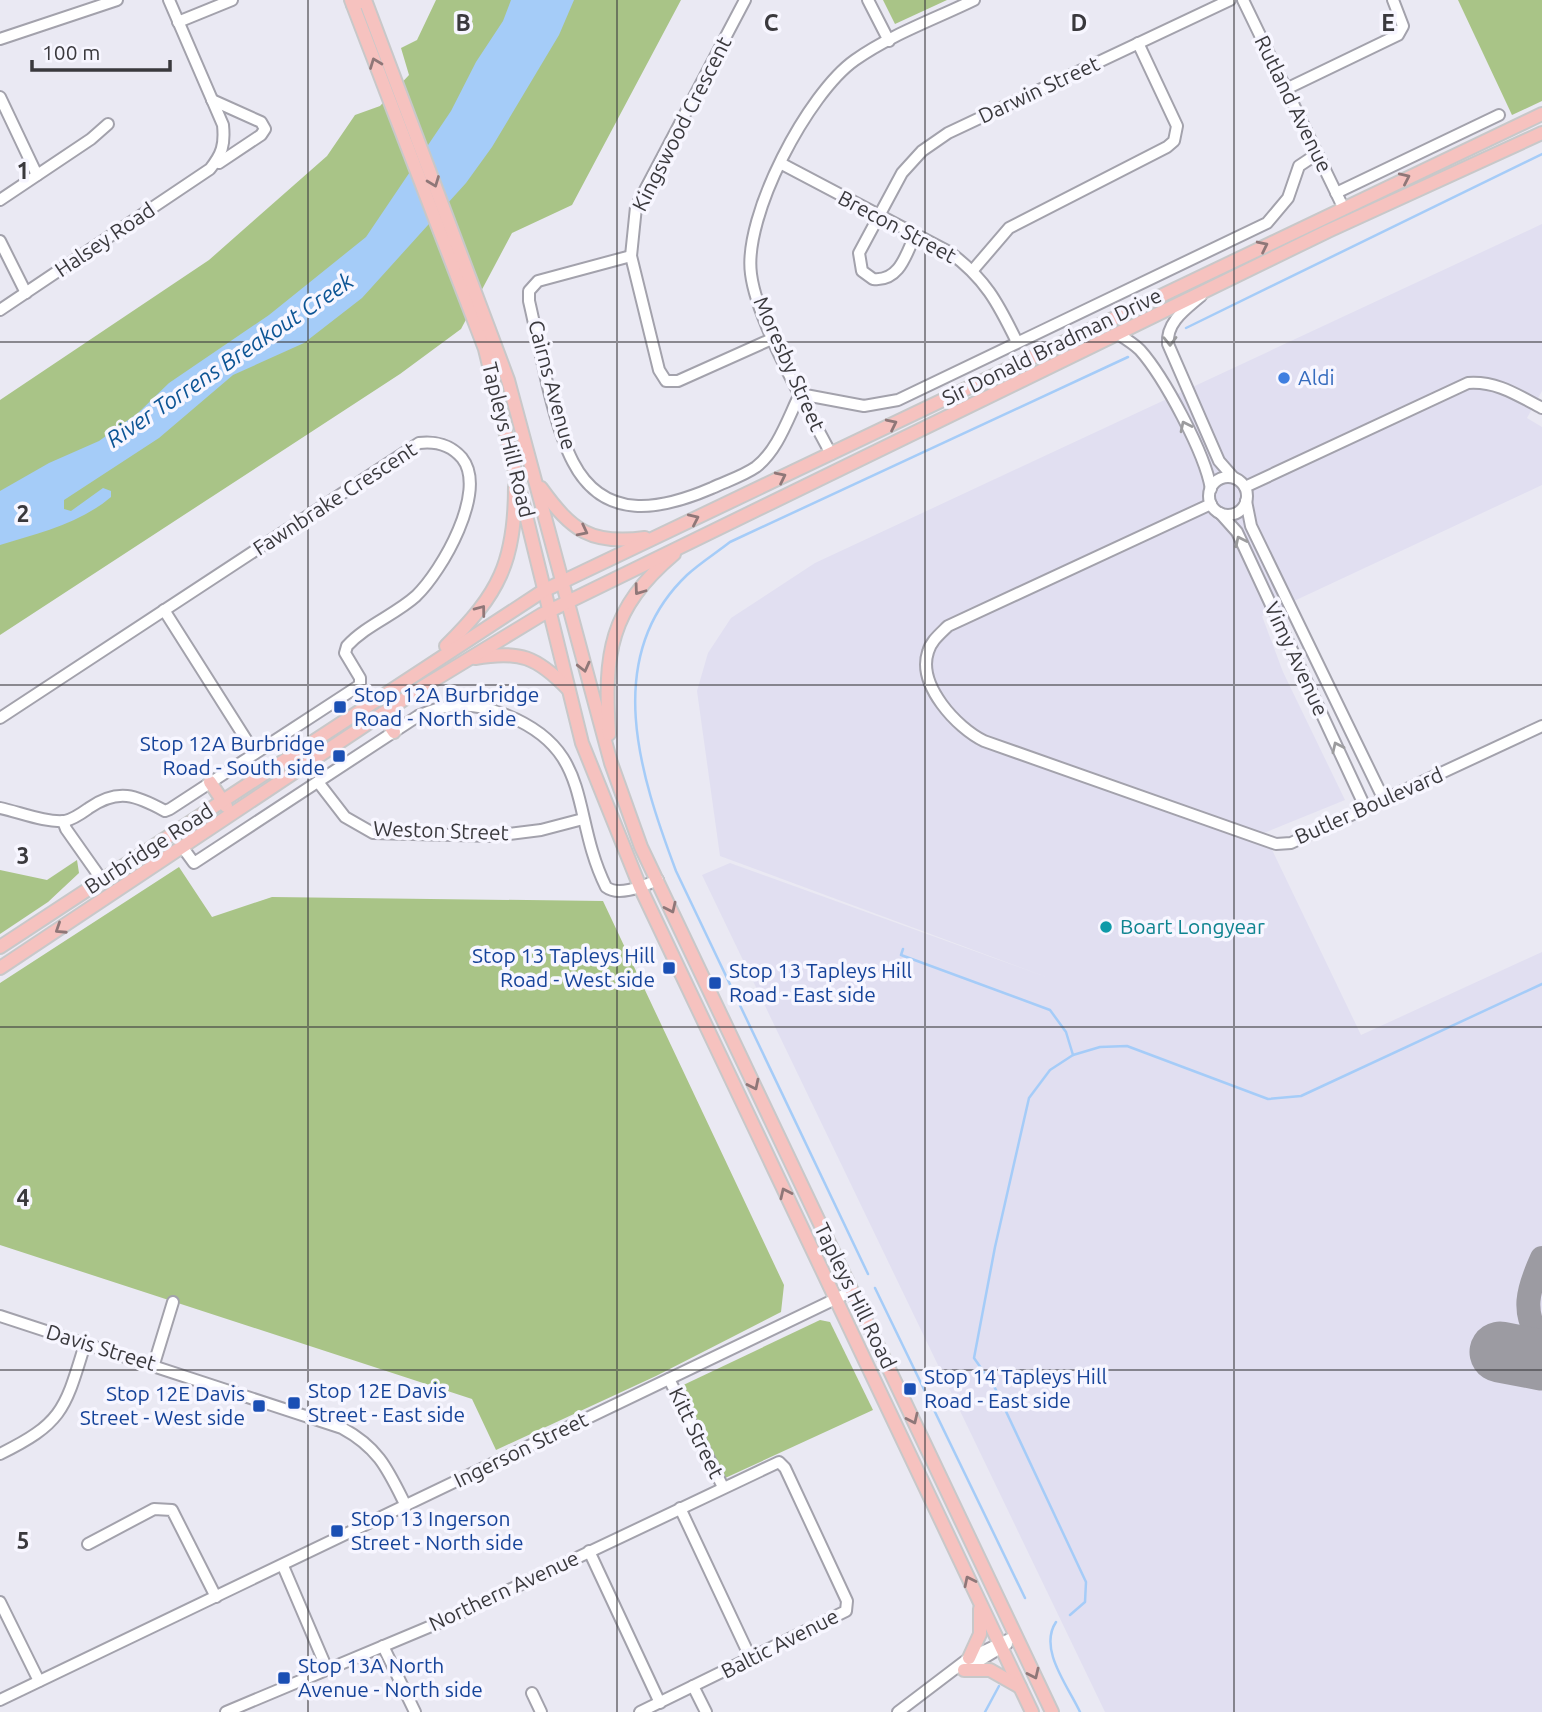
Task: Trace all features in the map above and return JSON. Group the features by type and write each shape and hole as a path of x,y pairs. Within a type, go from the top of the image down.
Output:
{"main road":[{"name":"Tapleys Hill Road","path":"356,2 411,121 485,349 588,764 640,887 1032,1712"},
{"name":"Tapleys Hill Road","path":"356,2 404,139 505,369 611,763 641,847 1052,1712"},
{"name":"Sir Donald Bradman Drive","path":"543,591 1542,114"},
{"name":"Sir Donald Bradman Drive","path":"548,611 1328,232 1542,134"},
{"path":"1328,232 1343,207 1364,216"},
{"path":"811,482 831,454 853,462"},
{"path":"436,661 442,650 477,617 499,581 512,540 515,465"},
{"path":"537,482 560,514 590,535 614,540 655,537"},
{"path":"611,763 605,684 620,622 641,586 688,543"},
{"name":"Burbridge Road","path":"0,947 543,591"},
{"name":"Burbridge Road","path":"0,968 466,660 548,611"},
{"path":"466,660 504,654 524,656 548,668 568,689"},
{"path":"382,715 394,732"},
{"path":"210,782 232,815"},
{"path":"980,1604 980,1634 967,1664 990,1670 1020,1687"}],"street":[{"path":"0,39 117,0"},
{"name":"Halsey Road","path":"169,0 223,125 224,143 221,155 209,169"},
{"path":"178,22 232,0"},
{"name":"Kingswood Crescent","path":"745,0 636,207 631,256 659,370 666,381 678,382 774,338"},
{"path":"868,0 889,41"},
{"name":"Moresby Street","path":"831,454 774,338 751,275 751,241 760,206 813,104 832,80 855,60 974,0"},
{"name":"Darwin Street","path":"915,235 898,270 881,280 869,278 862,271 858,258 878,217 902,173 922,151 948,133 1230,0"},
{"name":"Rutland Avenue","path":"1243,0 1343,207"},
{"path":"1286,89 1398,35 1403,26 1393,0"},
{"path":"973,270 1009,228 1167,148 1174,141 1177,125 1138,43"},
{"path":"0,97 37,175"},
{"name":"Halsey Road","path":"0,310 265,130 261,122 212,100"},
{"path":"1336,193 1499,114"},
{"path":"0,200 91,139 108,124"},
{"name":"Sir Donald Bradman Drive","path":"800,394 864,406 882,405 1267,223 1288,198 1299,166 1317,154"},
{"name":"Brecon Street","path":"782,164 949,253 973,270 997,299 1017,342"},
{"path":"0,241 26,293"},
{"name":"Cairns Avenue","path":"631,256 538,281 529,291 528,301 562,432 573,462 590,485 619,503 633,507 677,503 689,498 757,466 773,448 800,394"},
{"path":"1118,334 1137,347 1161,378 1205,466 1215,509 1235,513 1247,501 1245,487 1219,461 1168,344 1167,336 1177,317 1209,290"},
{"path":"1245,487 1468,383 1488,382 1499,385 1542,408"},
{"name":"Fawnbrake Crescent","path":"0,718 419,443 439,443 449,447 466,463 471,476 471,494 434,576 415,597 347,646 345,653 360,678 360,685 165,811 138,796 121,793 102,799 74,818 63,821"},
{"path":"1210,489 1221,478 1233,477"},
{"name":"Vimy Avenue","path":"1247,501 1251,526 1384,800"},
{"name":"Vimy Avenue","path":"1215,509 1237,532 1366,809"},
{"name":"Butler Boulevard","path":"1215,509 948,626 936,638 927,653 926,672 949,715 965,732 1276,844 1291,843 1542,726"},
{"path":"164,610 254,752"},
{"name":"Burbridge Road","path":"183,849 194,863 433,709 466,705 488,709 521,721 555,744 570,766 583,819"},
{"name":"Weston Street","path":"318,782 345,817 373,833 493,836 541,830 583,819"},
{"path":"0,808 63,821 102,880"},
{"path":"583,819 606,887 611,891 640,887 658,880"},
{"name":"Ingerson Street","path":"0,1700 852,1291"},
{"path":"154,1364 173,1302"},
{"name":"Davis Street","path":"0,1316 154,1364 342,1428 366,1441 386,1464 407,1506"},
{"path":"0,1454 36,1436 54,1421 71,1390 85,1344"},
{"name":"Kitt Street","path":"669,1379 723,1487"},
{"name":"Northern Avenue","path":"226,1712 448,1619 779,1462"},
{"name":"Baltic Avenue","path":"640,1712 846,1611 847,1601 785,1468 779,1462"},
{"path":"680,1508 751,1659"},
{"path":"88,1544 154,1509 172,1510 216,1597"},
{"path":"589,1551 660,1703"},
{"path":"283,1566 327,1669"},
{"path":"0,1602 39,1681"},
{"path":"898,1712 967,1664 1016,1636"},
{"path":"383,1646 415,1712"},
{"path":"694,1686 706,1712"},
{"path":"532,1693 541,1712"}],"shaded area":[{"path":"1542,224 1542,391 1527,418 1542,427 1542,485 1262,616 1283,672 1345,800 1264,833 1361,1035 1542,952 1542,1712 1105,1712 702,875 730,863 1049,978 720,856 697,691 708,653 731,618 815,563"}],"green space":[{"path":"436,0 681,0 572,205 512,233 461,329 400,374 0,635 0,400 209,260 327,156 355,115 380,106 409,75 401,48 417,40"},
{"path":"883,0 947,0 895,24"},
{"path":"1458,0 1542,0 1542,101 1512,115"},
{"path":"77,860 79,873 48,902 0,934 0,870 47,880"},
{"path":"179,867 212,917 272,897 603,901 784,1285 781,1312 656,1376 496,1450 472,1399 0,1245 0,983"},
{"path":"820,1320 830,1322 873,1410 723,1479 677,1388"}],"water":[{"name":"River Torrens Breakout Creek","path":"511,0 574,0 559,35 492,147 466,183 362,298 304,343 233,375 159,438 64,500 64,509 71,511 103,488 111,491 111,497 99,506 58,527 0,545 0,491 49,463 99,441 138,413 169,383 269,315 366,237 451,111 476,62 503,21"}],"waterway":[{"path":"1186,328 1542,154"},
{"path":"868,1274 676,871 650,796 641,757 636,718 636,679 644,642 660,607 687,575 730,542 1128,357"},
{"path":"903,949 901,955 1050,1010 1066,1032 1073,1055"},
{"path":"1070,1615 1085,1602 1086,1582 995,1388 974,1358 995,1247 1029,1098 1050,1070 1073,1055 1100,1047 1127,1046 1268,1099 1301,1096 1542,984"},
{"path":"875,1288 1025,1598"},
{"path":"1056,1622 1050,1644 1062,1679 1080,1712"},
{"path":"985,1712 999,1686"}],"taxiway":[{"path":"1542,1258 1528,1301 1531,1321 1542,1342"}],"runway":[{"path":"1500,1352 1542,1360"}],"place":[{"name":"Aldi","path":"1284,378"},
{"name":"Stop 12A Burbridge Road - North side","path":"340,707"},
{"name":"Stop 12A Burbridge Road - South side","path":"339,756"},
{"name":"Boart Longyear","path":"1106,927"},
{"name":"Stop 13 Tapleys Hill Road - West side","path":"669,968"},
{"name":"Stop 13 Tapleys Hill Road - East side","path":"715,983"},
{"name":"Stop 14 Tapleys Hill Road - East side","path":"910,1389"},
{"name":"Stop 12E Davis Street - East side","path":"294,1403"},
{"name":"Stop 12E Davis Street - West side","path":"259,1406"},
{"name":"Stop 13 Ingerson Street - North side","path":"337,1531"},
{"name":"Stop 13A North Avenue - North side","path":"284,1678"}]}
